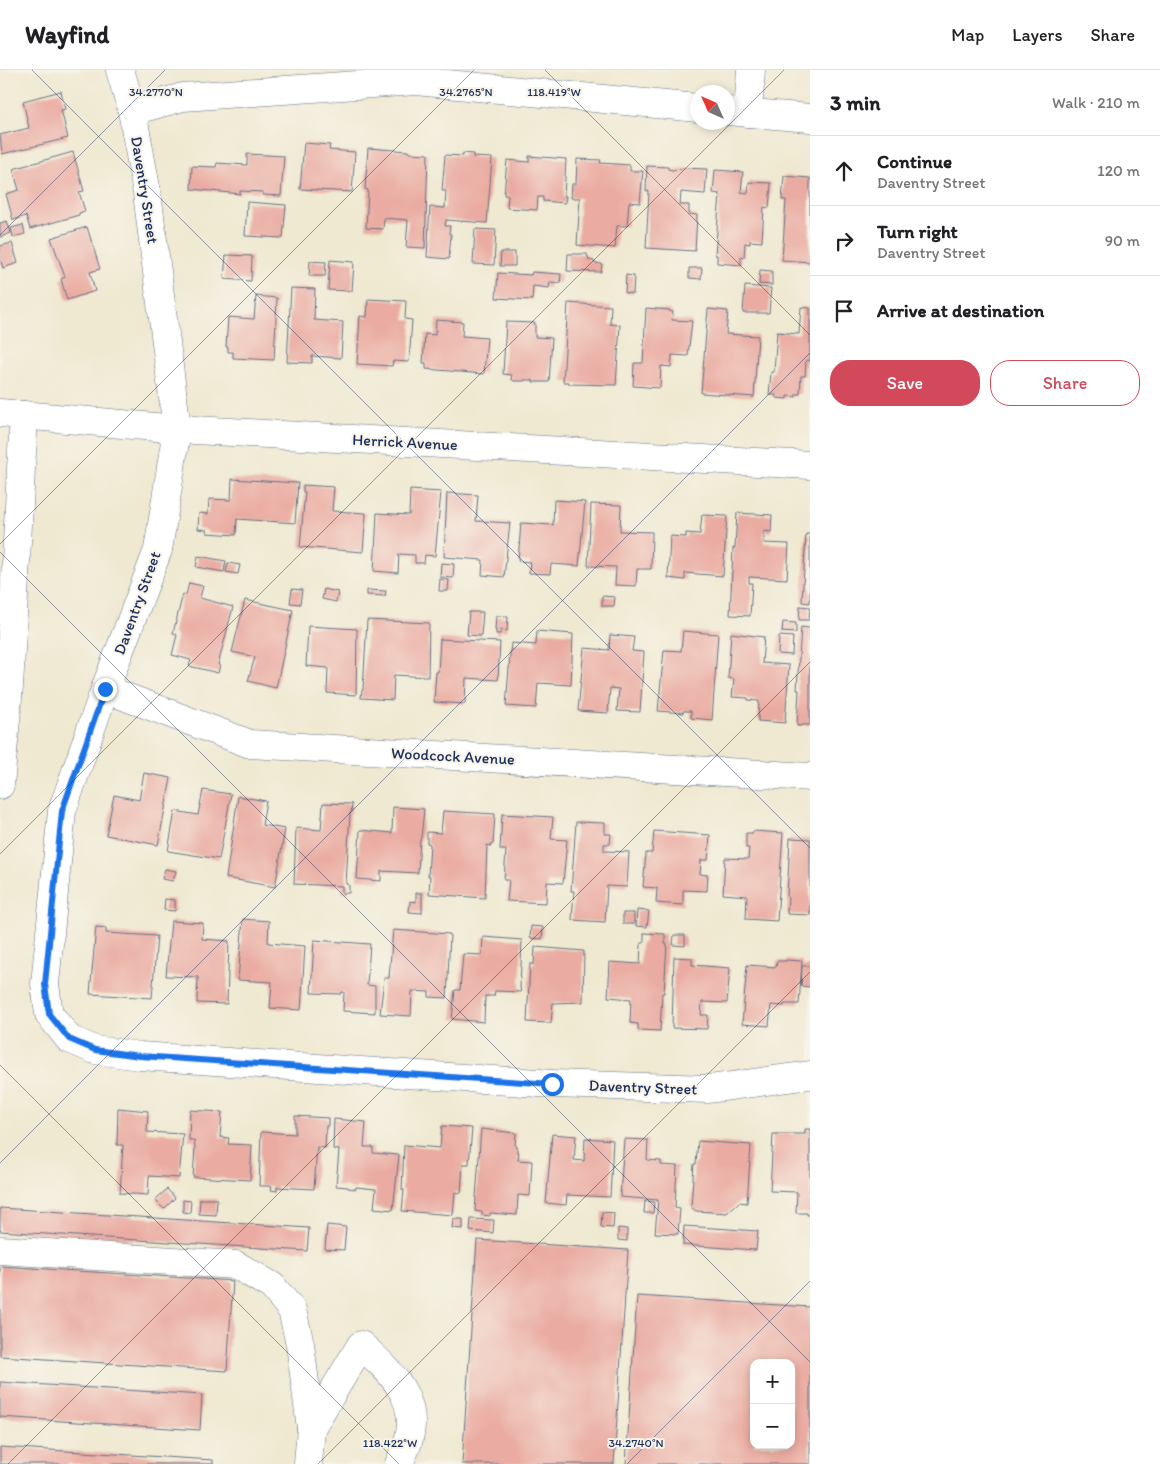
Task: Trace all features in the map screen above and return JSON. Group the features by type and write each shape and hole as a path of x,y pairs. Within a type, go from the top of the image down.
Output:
{"street":[{"name":"Daventry Street","path":"120,70 132,111 147,193 177,428 158,550 105,689 62,811 45,984 49,1014 69,1039 95,1050 140,1056 552,1084 709,1089 810,1074"},
{"path":"751,70 738,112 810,118"},
{"path":"132,111 183,97 417,76 690,107"},
{"path":"0,785 9,687 12,414"},
{"name":"Herrick Avenue","path":"12,414 177,428 810,465"},
{"name":"Woodcock Avenue","path":"105,689 250,744 810,777"},
{"path":"0,1250 236,1265 272,1286 292,1310 300,1344 311,1428 308,1464"},
{"path":"311,1428 361,1346 388,1369 406,1394 411,1421 408,1441 399,1464"}],"building":[{"path":"61,91 65,109 61,110 68,138 2,154 0,135 29,128 23,101"},
{"path":"304,143 330,145 329,150 355,152 352,192 300,189"},
{"path":"368,148 428,154 425,248 406,247 408,220 384,218 383,229 366,228 368,190 365,189"},
{"path":"73,152 84,191 79,192 85,211 79,213 79,215 30,229 26,216 13,220 6,194 19,190 13,169"},
{"path":"463,153 473,154 473,157 492,158 487,223 446,220 445,226 450,226 449,234 451,234 449,259 427,257 430,207 445,208 446,191 442,191 445,155 463,156"},
{"path":"247,154 284,156 281,196 263,195 263,192 240,191 240,194 191,189 192,166 216,167 217,163 247,165"},
{"path":"529,156 566,159 565,203 543,201 543,197 538,197 537,210 507,208 508,195 504,195 507,160 529,162"},
{"path":"577,159 601,160 600,163 630,165 630,171 643,171 640,203 629,202 627,226 617,226 615,248 577,245 580,198 571,198 572,184 576,184"},
{"path":"647,166 668,167 668,169 672,170 682,168 707,169 705,194 681,192 680,205 689,205 689,214 697,215 695,251 646,248 649,191 646,191"},
{"path":"715,170 743,172 741,192 748,193 749,182 771,183 769,208 764,207 762,242 750,241 750,244 745,243 744,257 741,256 741,265 717,263 717,255 715,255 720,194 713,193"},
{"path":"784,176 810,178 810,262 782,260 786,200 782,200"},
{"path":"247,202 286,205 283,238 245,236"},
{"path":"7,221 11,233 0,237 0,223"},
{"path":"23,225 25,234 13,237 11,228"},
{"path":"87,227 100,269 90,272 95,291 67,300 61,279 65,277 51,238"},
{"path":"475,229 496,230 494,265 473,264"},
{"path":"12,243 18,263 3,268 0,259 0,246"},
{"path":"501,252 515,252 515,266 500,266"},
{"path":"568,254 587,254 589,260 602,264 601,272 567,271"},
{"path":"226,255 252,256 251,281 224,279"},
{"path":"330,260 354,262 352,291 328,290"},
{"path":"310,261 326,262 325,276 309,276"},
{"path":"689,268 702,268 701,279 689,278"},
{"path":"760,270 772,271 772,285 759,284"},
{"path":"532,272 561,274 560,283 550,282 549,288 533,286 532,300 496,298 498,273 531,275"},
{"path":"626,275 634,276 633,294 625,293"},
{"path":"745,286 771,288 769,313 743,313"},
{"path":"291,288 315,289 314,320 343,322 341,358 312,356 312,363 287,362"},
{"path":"256,296 277,298 274,360 233,358 233,352 228,352 228,347 226,347 228,317 254,319"},
{"path":"368,299 406,301 405,319 412,320 409,362 393,361 392,366 357,364 360,316 367,317"},
{"path":"568,303 611,306 610,324 620,325 616,385 569,384 569,382 563,382"},
{"path":"801,307 810,308 810,361 806,360 805,376 801,376 800,394 796,394 796,397 787,396 787,399 776,398 776,395 769,395 771,372 774,372 777,332 799,334"},
{"path":"646,308 670,310 673,312 672,320 692,321 688,356 672,355 671,367 661,366 660,388 633,386 634,363 643,363"},
{"path":"708,309 728,311 726,334 758,336 754,397 701,393"},
{"path":"436,320 463,322 462,336 487,338 484,374 426,369 426,363 423,363 425,334 435,335"},
{"path":"506,322 535,323 535,337 552,338 549,382 533,382 533,380 514,381 511,379 512,375 503,374"},
{"path":"232,479 298,483 295,523 237,519 236,535 207,533 207,530 198,529 199,513 208,514 209,499 231,500"},
{"path":"303,485 334,487 332,511 366,513 363,552 300,547 305,492 303,492"},
{"path":"410,490 441,492 435,556 425,555 424,563 415,563 415,555 399,554 398,573 374,571 377,513 409,515"},
{"path":"447,493 478,495 476,521 510,523 504,577 482,575 483,560 444,557"},
{"path":"554,500 585,502 579,566 551,564 550,574 529,573 530,562 518,561 521,523 553,525"},
{"path":"591,504 621,505 620,531 652,532 651,569 637,569 636,586 615,585 616,567 588,566"},
{"path":"737,513 772,515 771,532 764,531 764,543 789,544 787,579 749,577 749,583 752,583 750,616 730,615 733,548 735,548"},
{"path":"702,515 727,516 723,576 685,573 685,580 668,578 670,536 686,537 686,533 700,534"},
{"path":"806,534 810,534 810,603 802,602"},
{"path":"198,556 226,561 224,572 196,567"},
{"path":"228,563 240,565 238,574 226,572"},
{"path":"441,563 454,564 453,578 440,577"},
{"path":"440,579 449,580 448,591 439,591"},
{"path":"189,583 203,586 200,598 233,607 218,665 220,665 218,673 189,666 191,660 172,655 177,635 173,633 183,594 186,595"},
{"path":"292,589 302,590 300,604 290,603"},
{"path":"324,589 338,592 336,602 322,599"},
{"path":"367,590 386,591 385,596 367,595"},
{"path":"602,596 615,597 614,606 602,606"},
{"path":"245,600 293,610 276,688 248,681 255,657 232,652"},
{"path":"800,606 810,607 809,620 799,620"},
{"path":"469,612 483,612 481,636 467,635"},
{"path":"496,616 508,617 507,631 501,630 500,634 496,634"},
{"path":"367,620 429,623 428,677 394,675 393,700 361,698"},
{"path":"783,622 796,623 796,633 782,632"},
{"path":"308,626 357,629 356,695 327,693 328,668 306,666"},
{"path":"801,627 810,628 810,725 797,726 799,690 797,690"},
{"path":"537,631 573,634 571,685 538,683 536,708 506,706 511,643 536,645"},
{"path":"683,631 718,634 712,720 691,718 691,711 683,711 683,713 658,711 664,650 681,651"},
{"path":"731,633 764,637 762,663 789,665 785,723 758,721 759,701 732,697 734,679 728,678"},
{"path":"610,635 634,637 632,651 644,652 640,712 617,711 619,689 610,688 608,713 578,711 584,648 609,650"},
{"path":"779,636 793,637 792,655 778,654"},
{"path":"440,639 500,642 498,680 466,678 465,704 434,702"},
{"path":"144,773 171,778 158,845 106,835 114,795 139,800"},
{"path":"203,790 231,794 219,859 168,851 175,811 198,815"},
{"path":"238,796 266,801 262,825 285,829 275,887 226,878"},
{"path":"323,803 352,804 346,884 349,885 349,893 342,893 342,886 294,884 296,828 321,830"},
{"path":"393,807 424,809 418,873 381,871 381,881 357,879 360,830 392,833"},
{"path":"443,811 495,814 493,844 491,846 487,845 485,898 429,894 430,844 427,843 427,832 441,833"},
{"path":"502,814 553,817 551,839 567,840 563,883 547,882 546,903 507,901 509,880 504,880 506,850 500,850"},
{"path":"576,822 605,823 605,834 611,834 610,844 604,844 604,851 629,852 627,887 607,886 605,922 572,920 574,891 571,891"},
{"path":"654,831 710,835 708,860 701,860 700,874 708,875 707,891 683,890 683,905 656,903 657,888 643,887 646,853 652,853"},
{"path":"753,831 783,833 777,921 746,919 747,896 723,894 725,858 748,859 749,848 746,848 746,833 753,833"},
{"path":"790,838 810,839 810,915 787,914"},
{"path":"165,869 176,871 173,881 162,879"},
{"path":"416,893 422,893 422,913 409,912 410,901 416,902"},
{"path":"165,899 175,900 175,911 164,910"},
{"path":"637,910 649,911 647,927 636,926"},
{"path":"623,913 634,913 634,924 623,924"},
{"path":"243,919 269,921 268,943 305,946 301,1010 270,1008 272,982 238,980"},
{"path":"171,921 203,923 202,939 229,941 227,1004 197,1003 198,977 166,976"},
{"path":"531,926 543,927 542,939 530,938"},
{"path":"96,927 106,928 106,933 157,936 152,998 90,994"},
{"path":"393,930 450,934 447,998 429,997 429,992 412,991 411,1016 380,1014 384,978 389,978"},
{"path":"644,933 665,934 665,944 667,944 660,1031 638,1030 638,1024 630,1023 631,999 608,997 610,962 640,964 641,943 644,943"},
{"path":"674,935 685,935 685,946 673,945"},
{"path":"483,937 522,940 521,992 495,991 494,996 485,996 484,1022 452,1019 455,990 460,990 463,954 482,955"},
{"path":"314,940 370,944 367,985 375,986 375,1013 343,1011 344,992 341,994 311,993"},
{"path":"535,947 584,951 583,1002 553,1003 551,1023 527,1022 530,964 534,964"},
{"path":"674,957 692,958 692,965 730,968 727,1003 702,1002 701,1015 708,1015 707,1029 672,1028"},
{"path":"777,961 802,961 799,1004 771,1005 769,1026 742,1024 747,965 776,967"},
{"path":"802,966 810,966 810,987 801,986"},
{"path":"118,1108 148,1111 147,1132 183,1134 179,1178 149,1176 148,1195 120,1193 123,1145 117,1145"},
{"path":"190,1110 222,1112 220,1137 229,1138 228,1144 252,1145 250,1180 193,1177 195,1147 194,1140 189,1140"},
{"path":"295,1116 328,1118 325,1148 317,1147 314,1189 277,1187 277,1191 271,1190 272,1186 259,1186 261,1132 295,1134"},
{"path":"334,1119 366,1122 364,1147 373,1147 373,1153 399,1155 393,1210 374,1208 376,1189 336,1186 339,1150 333,1149"},
{"path":"442,1126 472,1128 469,1164 463,1164 461,1193 455,1192 453,1215 402,1211 404,1145 440,1148"},
{"path":"481,1129 516,1133 515,1146 517,1147 517,1152 519,1152 518,1160 532,1161 530,1196 518,1195 517,1215 490,1213 490,1216 482,1215 482,1212 475,1211"},
{"path":"805,1129 810,1129 810,1215 807,1215 807,1213 796,1213 797,1192 770,1191 773,1134 805,1134"},
{"path":"552,1134 576,1136 574,1160 584,1161 585,1138 613,1140 610,1197 567,1195 566,1205 546,1203"},
{"path":"624,1139 648,1140 647,1160 661,1161 661,1165 677,1166 675,1208 680,1209 678,1234 655,1233 658,1200 620,1197"},
{"path":"698,1141 751,1145 747,1203 739,1202 727,1213 696,1211 691,1207 694,1164 696,1164"},
{"path":"167,1189 175,1198 164,1209 155,1200"},
{"path":"200,1199 217,1199 216,1215 199,1214"},
{"path":"183,1200 191,1201 190,1213 183,1212"},
{"path":"645,1201 654,1202 653,1213 644,1213"},
{"path":"0,1208 309,1228 307,1251 0,1231"},
{"path":"602,1212 614,1213 613,1228 601,1227"},
{"path":"453,1219 463,1219 463,1229 452,1228"},
{"path":"471,1219 494,1220 493,1233 470,1231"},
{"path":"327,1225 346,1227 344,1250 325,1249"},
{"path":"684,1226 758,1231 756,1250 683,1245"},
{"path":"618,1228 627,1229 627,1241 618,1240"},
{"path":"477,1240 628,1250 614,1464 462,1464"},
{"path":"0,1266 233,1281 227,1371 0,1356"},
{"path":"637,1296 810,1307 810,1464 626,1464"},
{"path":"0,1382 202,1395 200,1430 0,1417"},
{"path":"0,1447 213,1460 213,1464 0,1464"}],"route":[{"path":"105,689 62,811 45,984 49,1014 69,1039 95,1050 140,1056 552,1084"}]}
